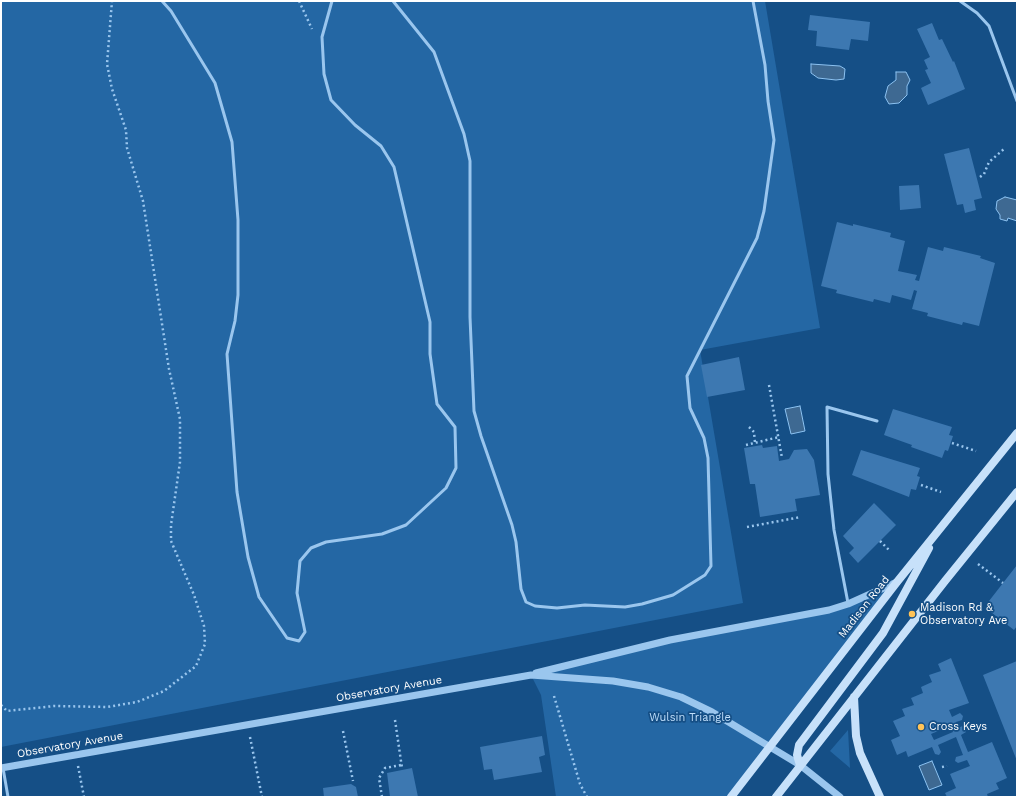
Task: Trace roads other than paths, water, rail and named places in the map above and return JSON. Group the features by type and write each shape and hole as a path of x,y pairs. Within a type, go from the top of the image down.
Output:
{"main road":[{"name":"Madison Road","path":"731,797 937,531 1017,433"},
{"path":"776,797 1017,492"},
{"path":"800,765 798,755 799,745 884,633 937,531"},
{"path":"854,697 856,736 860,754 880,797"}],"street":[{"path":"531,674 670,640 829,610 848,604 897,582"},
{"name":"Observatory Avenue","path":"2,768 531,674 613,681 670,693 712,712 800,765 840,797"}],"lane":[{"path":"162,1 171,11 215,83 232,142 238,220 238,296 235,321 227,354 237,492 248,557 258,597 287,638 300,641 305,632 297,593 300,561 311,548 326,542 382,534 406,525 446,488 456,468 455,427 437,404 430,354 430,322 394,167 381,146 354,125 331,100 324,74 322,37 332,1"},
{"path":"393,1 434,52 464,134 470,161 470,317 474,411 480,436 512,525 516,542 521,589 526,602 534,606 557,608 585,605 625,607 642,604 673,595 706,575 711,566 708,458 704,438 690,408 687,376 757,238 764,211 774,140 768,101 765,65 753,1"},
{"path":"960,1 977,13 989,26 1017,101"},
{"path":"848,604 834,530 828,474 827,407 877,421"},
{"path":"2,768 8,797"}],"place":[{"name":"Madison Rd & Observatory Ave","path":"912,614"},
{"name":"Cross Keys","path":"921,727"}],"park label":[{"name":"Wulsin Triangle","path":"690,718"}]}
